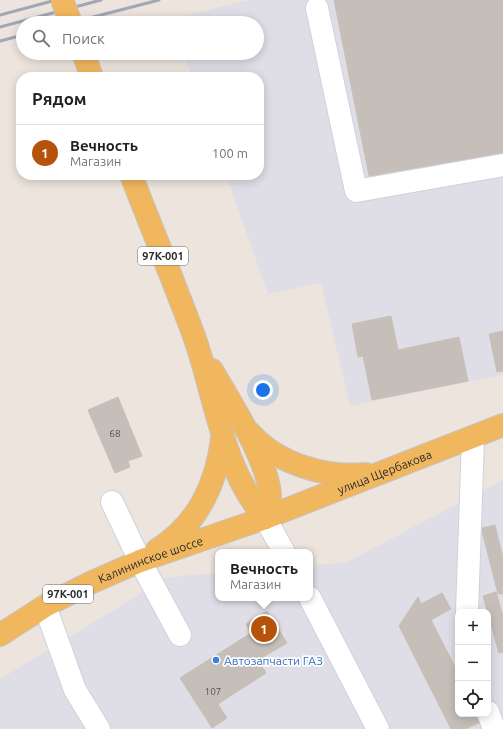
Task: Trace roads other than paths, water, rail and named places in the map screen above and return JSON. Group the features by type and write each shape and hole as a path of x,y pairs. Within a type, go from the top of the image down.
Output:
{"main road":[{"path":"62,0 68,16"},
{"path":"86,60 90,72"},
{"name":"97К-001","path":"133,180 194,337 222,438 246,493 265,518"},
{"name":"97К-001","path":"194,337 259,455 268,478 271,499 265,518"},
{"path":"241,422 257,440 280,456 307,468 329,474 352,476 385,472"},
{"name":"улица Щербакова","path":"265,518 503,425"},
{"name":"97К-001","path":"140,561 164,546 184,527 199,508 210,489 219,465 222,438"},
{"name":"Калининское шоссе","path":"0,635 45,606 90,583 140,561 265,518"}],"street":[{"path":"317,8 356,191 503,165"},
{"path":"467,609 473,438"},
{"path":"112,502 140,561 180,635"},
{"path":"265,518 282,549"},
{"path":"312,601 378,729"},
{"path":"45,606 75,690 99,729"},
{"path":"490,717 494,729"}],"railway":[{"path":"0,15 56,0"},
{"path":"41,16 101,0"},
{"path":"97,16 159,0"},
{"path":"0,27 16,23"},
{"path":"0,41 16,37"}],"place":[{"name":"Вечность","path":"264,629"},
{"name":"Автозапчасти ГАЗ","path":"216,660"}]}
